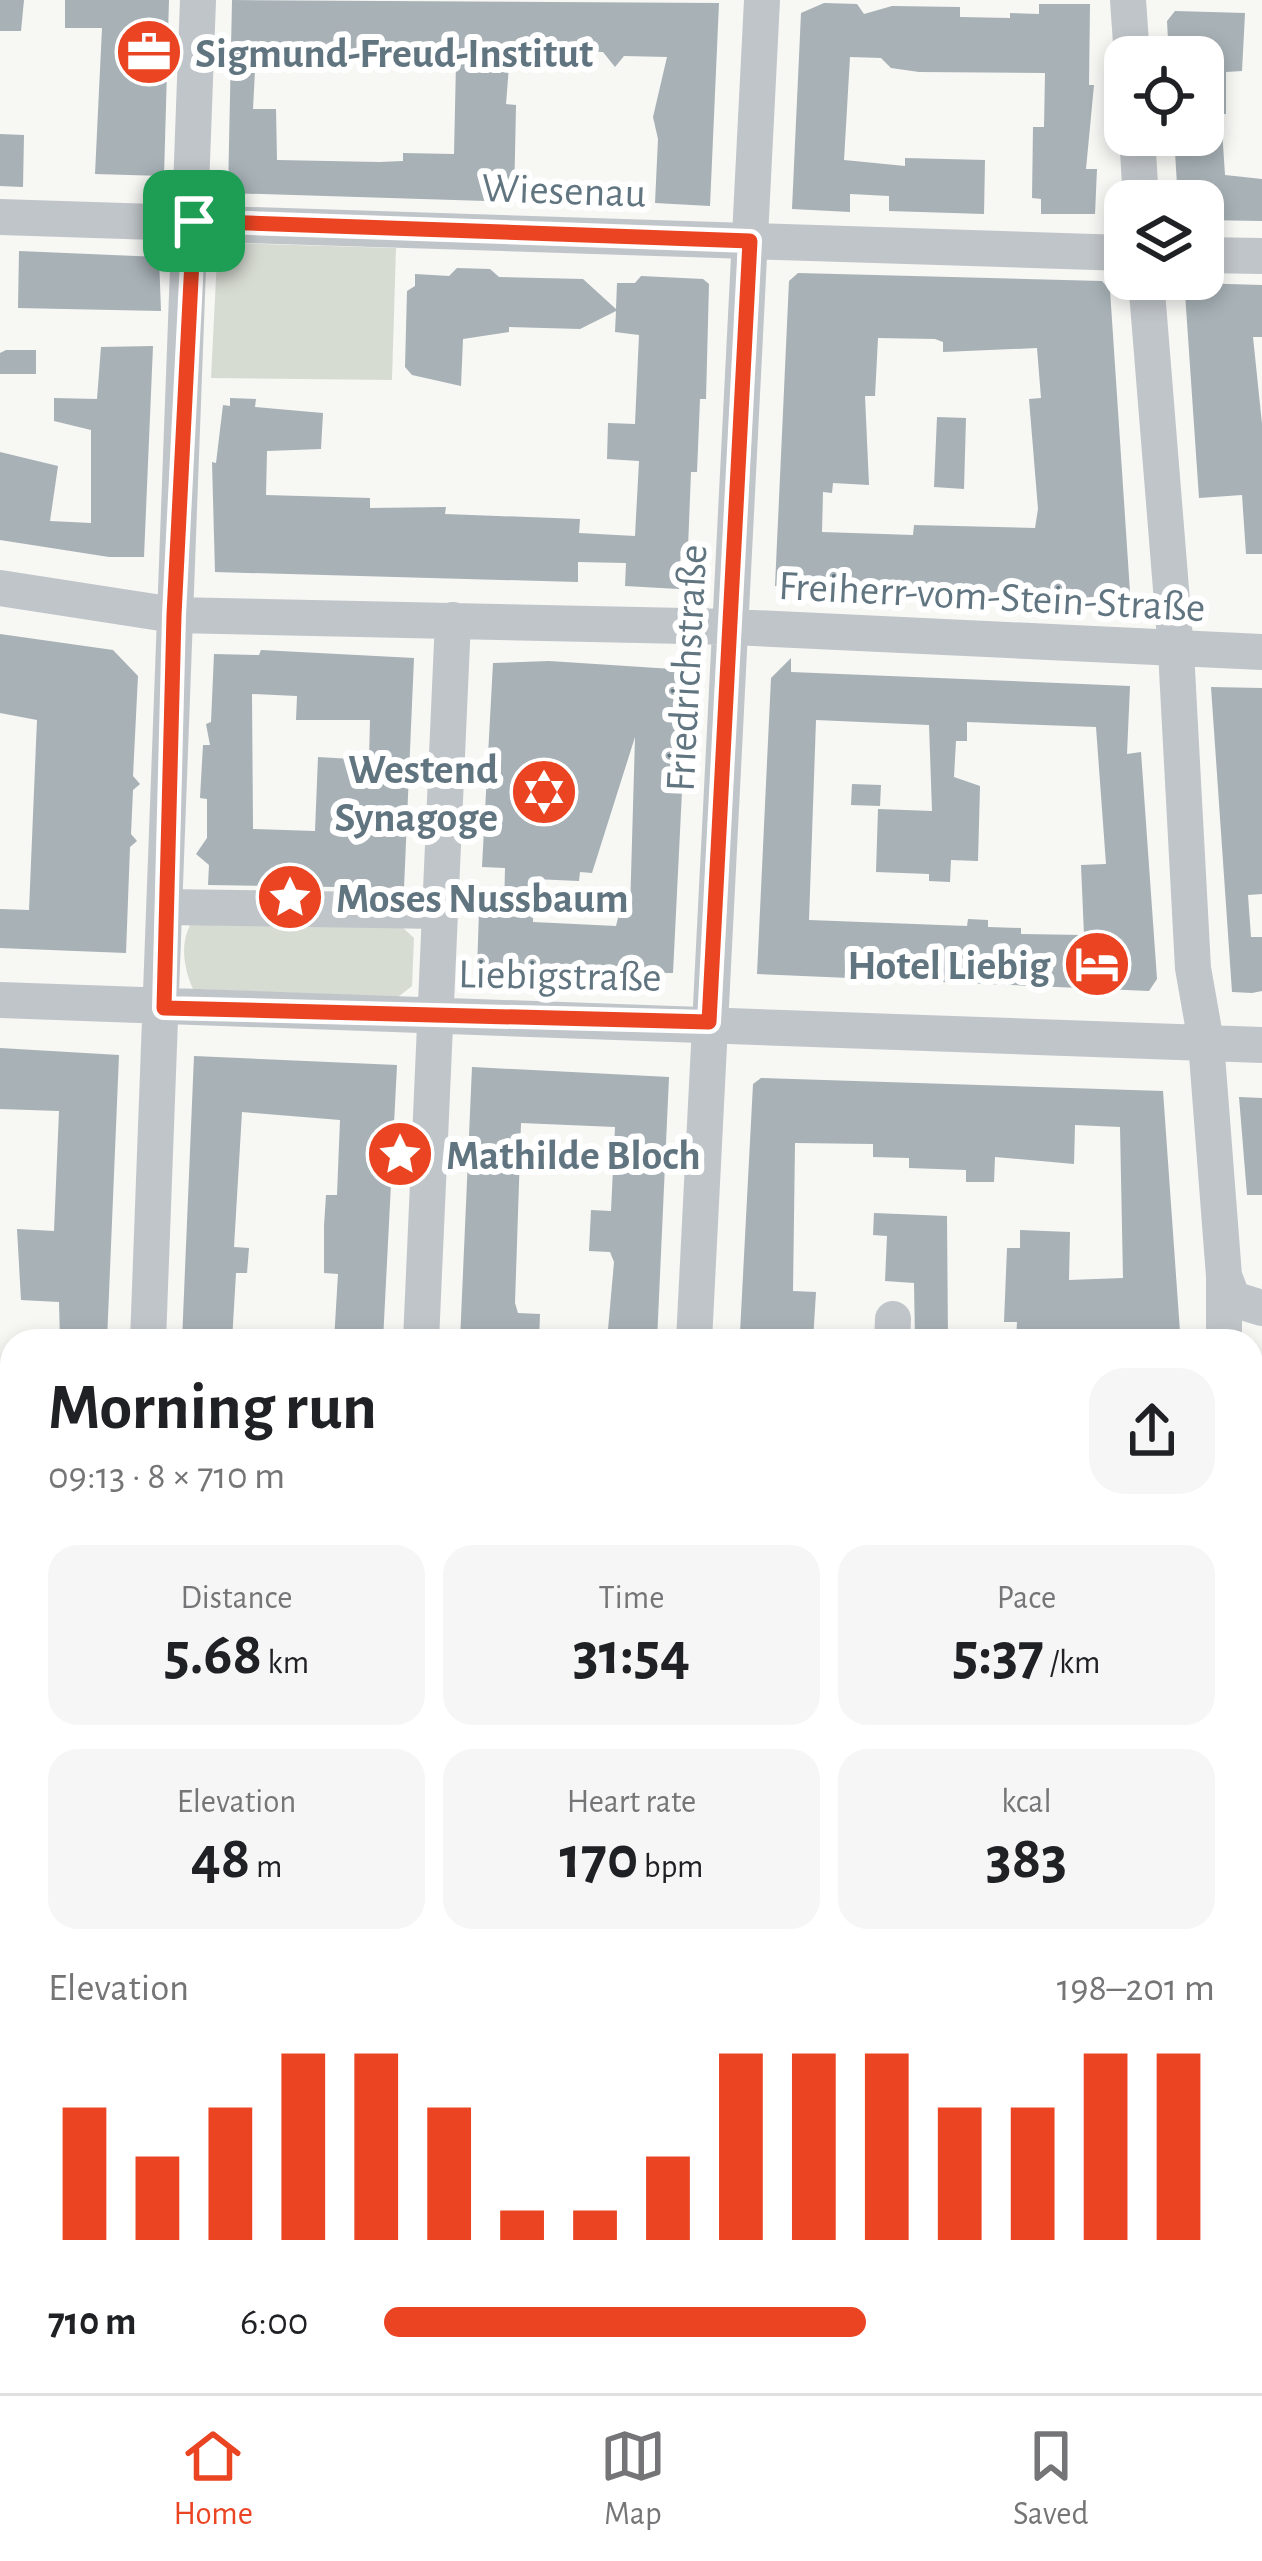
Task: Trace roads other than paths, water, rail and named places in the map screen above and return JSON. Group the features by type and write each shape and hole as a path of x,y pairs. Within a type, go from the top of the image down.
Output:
{"street":[{"path":"149,1329 164,1008 174,615 194,221 198,0"},
{"name":"Friedrichstraße","path":"695,1329 762,0"},
{"path":"1128,0 1131,36"},
{"name":"Wiesenau","path":"0,217 1104,252"},
{"path":"1224,255 1262,256"},
{"path":"1148,300 1176,651 1193,968 1205,1042 1224,1329"},
{"name":"Freiherr-vom-Stein-Straße","path":"0,588 174,615 733,627 1262,652"},
{"path":"422,1329 453,620"},
{"name":"Liebigstraße","path":"166,907 441,910"},
{"name":"Liebigstraße","path":"0,1000 1262,1045"},
{"path":"1224,1276 1233,1299 1262,1308"}],"place":[{"name":"Sigmund-Freud-Institut","path":"149,52"},
{"name":"Westend Synagoge","path":"544,792"},
{"name":"Moses Nussbaum","path":"290,897"},
{"name":"Hotel Liebig","path":"1097,964"},
{"name":"Mathilde Bloch","path":"400,1154"}]}
